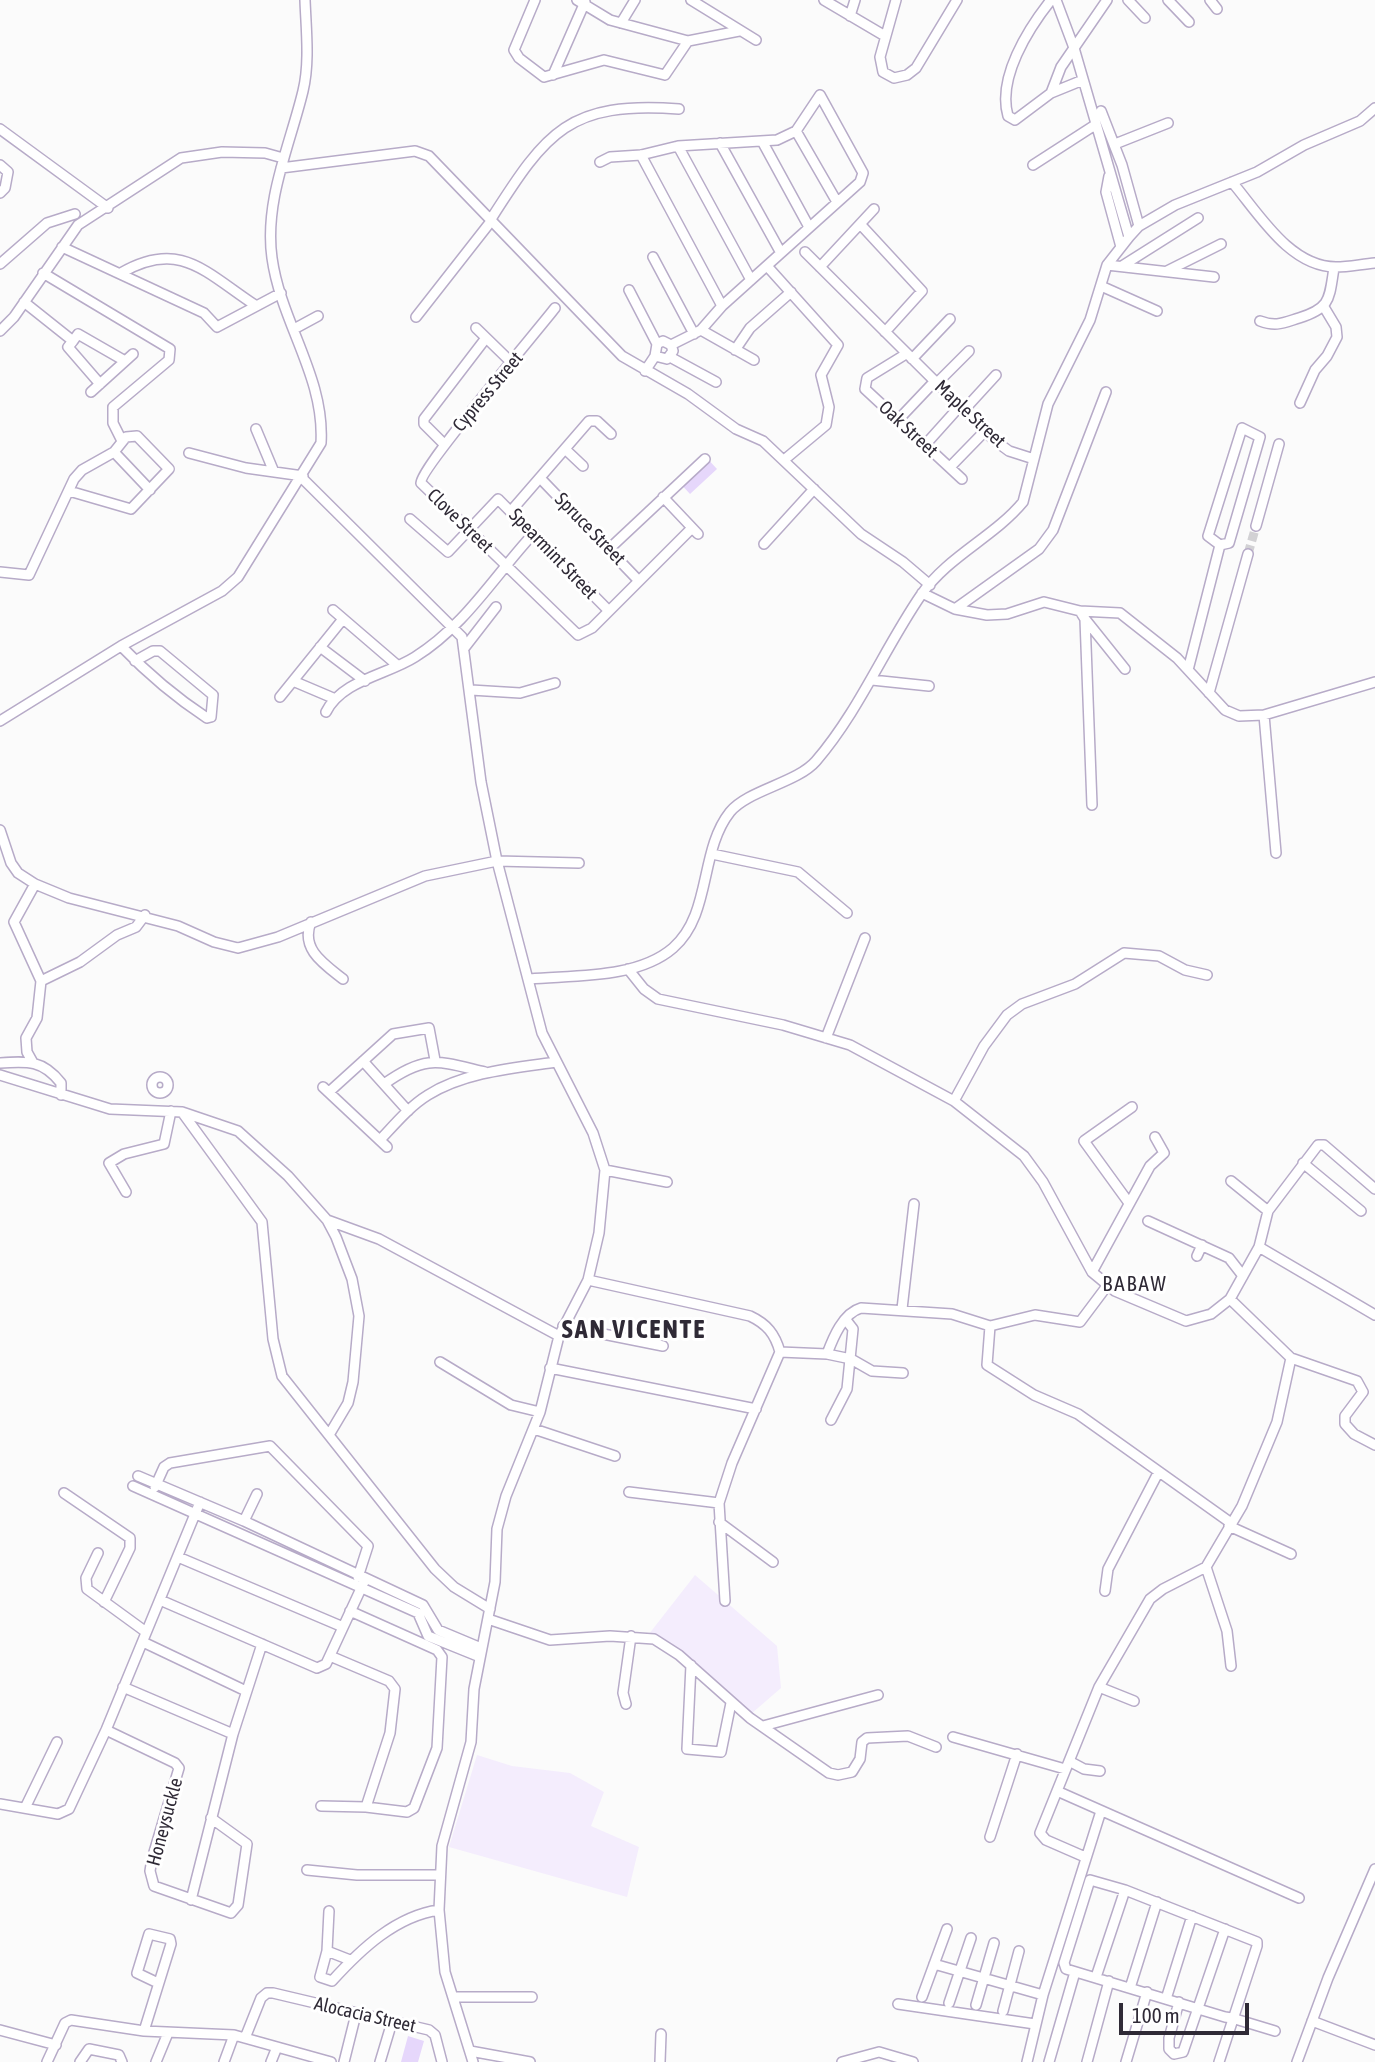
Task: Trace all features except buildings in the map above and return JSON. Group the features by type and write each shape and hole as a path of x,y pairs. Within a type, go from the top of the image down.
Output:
{"street":[{"path":"0,721 121,646 230,584 303,477 321,443 323,420 317,393 281,293 272,259 271,231 282,163 304,89 305,0"},
{"path":"535,0 514,50 519,58 540,76 553,75 604,60 665,75 688,41"},
{"path":"621,23 635,0"},
{"path":"691,0 756,40"},
{"path":"824,0 885,36"},
{"path":"850,16 855,0"},
{"path":"896,0 880,57 883,72 894,78 907,75 916,68 957,0"},
{"path":"1053,0 1074,48 1083,80 1109,176 1121,247"},
{"path":"1053,0 1023,43 1007,91 1008,117 1015,120 1051,93 1083,80"},
{"path":"1051,93 1061,67 1107,0"},
{"path":"1129,0 1145,18"},
{"path":"1168,0 1189,22"},
{"path":"1210,0 1217,9"},
{"path":"553,75 582,2 621,23 688,41 739,31"},
{"path":"600,162 610,157 640,155 678,146 776,140 796,131 820,95 863,173 860,182 722,306 697,332 671,345"},
{"path":"416,317 492,220 533,157 549,139 576,119 632,107 679,109"},
{"path":"530,979 628,969 654,960 674,947 694,919 712,853 721,827 731,810 814,763 872,680 922,593 962,552 1014,513 1023,502 1048,404 1090,320 1107,265 1139,226 1175,205 1232,182 1360,121 1375,108"},
{"path":"1101,111 1115,145 1139,226"},
{"path":"1115,145 1168,123"},
{"path":"1033,165 1095,125"},
{"path":"0,129 108,208"},
{"path":"796,131 837,202"},
{"path":"762,141 809,227"},
{"path":"720,143 781,253"},
{"path":"678,146 751,280"},
{"path":"0,331 24,302 78,225 108,208 181,158 222,152 265,153 282,163 422,152 434,160 622,356 688,394 736,429 763,441 861,534 901,560 930,585"},
{"path":"640,155 722,306"},
{"path":"0,165 8,172 5,188 0,193"},
{"path":"1232,182 1294,253 1334,268 1375,263"},
{"path":"1115,204 1129,237"},
{"path":"820,267 874,209"},
{"path":"0,264 47,223 75,214"},
{"path":"1122,266 1198,218"},
{"path":"861,225 922,291 885,332"},
{"path":"1167,271 1220,244"},
{"path":"62,247 204,313 217,327 281,293"},
{"name":"Maple Street","path":"805,252 985,431 1009,451 1034,459"},
{"path":"121,273 159,256 180,259 255,305"},
{"path":"653,257 697,332 754,360"},
{"path":"1107,265 1214,277"},
{"path":"767,266 838,347 821,375 829,408 826,425 784,460"},
{"path":"1260,321 1282,325 1314,315 1324,307 1334,268"},
{"path":"43,273 170,349 169,360 113,407 113,423 122,440"},
{"path":"1101,286 1157,311"},
{"path":"629,290 657,344 655,356 645,370"},
{"path":"735,350 750,328 791,292"},
{"path":"24,302 72,341"},
{"path":"1300,403 1315,370 1327,356 1337,337 1335,327 1324,307"},
{"name":"Cypress Street","path":"421,475 555,308"},
{"path":"294,329 318,316"},
{"path":"909,356 950,319"},
{"path":"476,328 512,363"},
{"path":"100,384 68,346 78,334 125,361"},
{"path":"444,444 426,427 424,419 486,338"},
{"path":"657,344 663,341 671,345"},
{"path":"670,357 671,345"},
{"path":"898,420 969,351"},
{"path":"92,392 133,354"},
{"path":"655,356 661,360 670,357 716,383"},
{"name":"Oak Street","path":"909,356 864,381 865,389 962,479"},
{"path":"925,445 996,375"},
{"path":"955,609 1039,549 1053,530 1107,392"},
{"path":"511,511 591,420 611,434"},
{"path":"1242,428 1260,437 1229,543 1220,545 1208,536 1242,428"},
{"path":"256,429 274,472"},
{"path":"950,467 985,431"},
{"path":"0,572 29,575 69,491 82,470 114,452 122,440 137,436 168,467 167,472 134,508 126,510 69,491"},
{"path":"1256,526 1279,444"},
{"path":"565,449 583,466"},
{"path":"114,452 150,489"},
{"path":"189,453 246,468 303,477 456,627 465,647 481,782 497,861 542,1033 593,1133 606,1170 599,1233 588,1280 561,1331 540,1412 506,1496 497,1529 495,1582 480,1652 471,1742 447,1821 440,1875 439,1910 445,1972 473,2062"},
{"path":"609,549 705,459"},
{"name":"Clove Street","path":"421,475 424,486 578,635 592,628 608,611"},
{"name":"Spruce Street","path":"540,478 639,581"},
{"path":"764,544 814,489"},
{"path":"608,611 695,531 663,497"},
{"name":"Spearmint Street","path":"468,530 496,500 534,533 608,611"},
{"path":"410,519 446,552 468,530"},
{"path":"326,712 333,698 413,658 456,627 505,564 534,533"},
{"path":"1188,670 1220,545"},
{"path":"1209,693 1248,554"},
{"path":"922,593 955,609 987,615 1007,614 1044,602 1082,615 1120,613 1188,670 1225,710 1239,716 1264,715 1375,682"},
{"path":"465,647 496,607"},
{"path":"333,610 397,665"},
{"path":"1082,615 1125,669"},
{"path":"1082,615 1092,805"},
{"path":"280,697 343,619"},
{"path":"121,646 135,661 169,693 207,718 211,717 214,695 160,651 153,651 135,661"},
{"path":"320,648 365,681"},
{"path":"872,680 929,686"},
{"path":"293,681 333,698"},
{"path":"471,690 520,693 555,683"},
{"path":"1264,715 1276,853"},
{"path":"0,830 11,863 18,873 35,884 69,898 145,915 214,942 238,948 278,937 425,876 497,861 579,863"},
{"path":"712,853 798,872 847,913"},
{"path":"32,1061 27,1052 26,1038 37,1018 40,981 14,922 35,884"},
{"path":"40,981 80,962 117,935 136,927 145,915"},
{"path":"311,922 307,930 312,952 343,979"},
{"path":"827,1038 865,938"},
{"path":"954,1101 984,1046 1007,1015 1022,1004 1075,984 1124,953 1160,956 1185,970 1207,975"},
{"path":"628,969 644,989 657,999 783,1025 850,1045 954,1101 1024,1156 1043,1182 1092,1272 1107,1286 1186,1321 1211,1314 1230,1299 1259,1247 1268,1211 1303,1163 1321,1144 1375,1189"},
{"path":"435,1060 428,1028 393,1034 326,1089 383,1143 408,1111 431,1093 487,1072 556,1062"},
{"path":"384,1084 408,1068 435,1060 487,1072"},
{"path":"0,1063 32,1061 46,1066 59,1079 61,1096"},
{"path":"363,1061 408,1111"},
{"path":"0,1075 110,1109 183,1112 238,1131 266,1153 327,1220 352,1279 359,1316 353,1382 348,1403 329,1435"},
{"path":"160,1093 160,1110"},
{"path":"1129,1203 1084,1141 1132,1107"},
{"path":"126,1192 109,1163 124,1154 164,1144 171,1111"},
{"path":"183,1112 262,1222 273,1339 282,1376 435,1569 454,1587 489,1614 550,1640 631,1636 664,1643 731,1703 828,1773 838,1775 857,1768 859,1748 867,1738 908,1736 936,1747"},
{"path":"1092,1272 1150,1166 1164,1153 1155,1137"},
{"path":"1303,1163 1361,1211"},
{"path":"606,1170 667,1182"},
{"path":"1231,1181 1268,1211"},
{"path":"902,1309 914,1204"},
{"path":"327,1220 379,1239 561,1331 663,1346"},
{"path":"1148,1221 1229,1258 1243,1276"},
{"path":"1197,1256 1202,1245"},
{"path":"1259,1247 1375,1315"},
{"path":"588,1280 750,1315 770,1330 780,1352 719,1503 725,1601"},
{"path":"827,1354 850,1313 861,1308 952,1314 990,1326 1035,1315 1080,1322 1107,1286"},
{"path":"1230,1299 1291,1358 1362,1385 1363,1392 1345,1416 1345,1424 1354,1434 1375,1446"},
{"path":"831,1420 847,1389 853,1329 846,1320"},
{"path":"990,1326 987,1365 1034,1395 1078,1414 1230,1524 1291,1554"},
{"path":"780,1352 827,1354 850,1359 872,1371 903,1373"},
{"path":"1085,1857 1041,1836 1099,1687 1150,1599 1178,1580 1206,1567 1242,1506 1277,1422 1291,1358"},
{"path":"440,1362 511,1405 540,1412"},
{"path":"550,1368 756,1409"},
{"path":"534,1429 615,1456"},
{"path":"152,1495 164,1467 170,1463 270,1446 365,1542 368,1550 350,1611 326,1664 317,1668 160,1600"},
{"path":"1105,1591 1108,1569 1158,1473"},
{"path":"138,1476 244,1521 423,1605 438,1630 480,1652"},
{"path":"133,1486 419,1614 426,1633 432,1639 480,1652"},
{"path":"629,1492 719,1503"},
{"path":"64,1493 130,1538 130,1548 104,1602"},
{"path":"244,1521 257,1494"},
{"path":"0,1804 58,1814 67,1812 106,1730 200,1502"},
{"path":"719,1522 773,1562"},
{"path":"98,1553 86,1584 91,1594 146,1632"},
{"path":"178,1557 343,1627"},
{"path":"1206,1567 1227,1631 1231,1666"},
{"path":"321,1805 404,1812 414,1808 437,1748 442,1657 437,1650 350,1611"},
{"path":"626,1704 623,1693 631,1636"},
{"path":"143,1642 246,1691"},
{"path":"191,1900 233,1734 262,1644"},
{"path":"330,1656 389,1681 395,1689 390,1733 366,1807"},
{"path":"691,1665 687,1749 721,1752 731,1703"},
{"path":"123,1687 233,1734"},
{"path":"1099,1687 1134,1702"},
{"path":"763,1726 878,1695"},
{"name":"Honeysuckle","path":"106,1730 175,1763 179,1768 150,1871 154,1886 226,1913 235,1911 238,1905 247,1844 211,1818"},
{"path":"953,1737 1017,1754 1100,1771"},
{"path":"24,1808 57,1742"},
{"path":"990,1837 1017,1754"},
{"path":"1057,1791 1299,1898"},
{"path":"1027,2062 1043,1995 1101,1811"},
{"path":"307,1870 357,1875 440,1875"},
{"path":"1297,2062 1375,1870"},
{"path":"1219,2062 1232,2018 1257,1944 1125,1890 1094,1879 1088,1882 1064,1963 1066,1969 1109,1981 1199,2009 1232,2018 1275,2031"},
{"path":"1096,1978 1125,1890"},
{"path":"1130,1988 1157,1902"},
{"path":"329,1911 327,1951 320,1977 332,1981 350,1960 401,1920 439,1910"},
{"path":"1166,1998 1192,1916"},
{"path":"922,1997 947,1928"},
{"path":"1179,2002 1168,2038 1169,2049 1174,2054 1183,2052 1225,1929"},
{"path":"144,2031 171,1941 149,1934 137,1973 158,1983"},
{"path":"949,2003 971,1938"},
{"path":"976,2005 994,1943"},
{"path":"327,1951 350,1960"},
{"path":"1003,2011 1019,1951"},
{"path":"934,1964 1043,1995"},
{"path":"1049,2062 1075,1972"},
{"path":"1087,2062 1109,1981"},
{"name":"Alocacia Street","path":"245,2038 267,1993 434,2033 442,2062"},
{"path":"1126,2062 1147,1993"},
{"path":"453,1997 532,1997"},
{"path":"898,2004 1035,2024"},
{"path":"344,2062 356,2014"},
{"path":"47,2062 65,2023 71,2020 144,2031 234,2035 331,2062"},
{"path":"1312,2021 1375,2045"},
{"path":"380,2062 392,2022"},
{"path":"0,2030 56,2045"},
{"path":"156,2062 168,2033"},
{"path":"660,2062 661,2034"},
{"path":"224,2062 234,2035"},
{"path":"271,2062 277,2046"},
{"path":"80,2062 86,2050 119,2055 122,2062"},
{"path":"470,2051 530,2062"},
{"path":"842,2062 879,2052 913,2062"}],"shaded area":[{"path":"705,456 717,469 690,494 679,482"},
{"path":"695,1575 777,1646 781,1688 751,1714 671,1643 649,1634"},
{"path":"477,1755 512,1766 570,1773 604,1792 591,1826 639,1847 627,1897 449,1847"},
{"path":"408,2036 424,2041 418,2062 401,2062"}],"tunnel":[{"path":"1248,554 1256,526"}],"district":[{"name":"BABAW","path":"1135,1284"},
{"name":"SAN VICENTE","path":"634,1330"}]}
